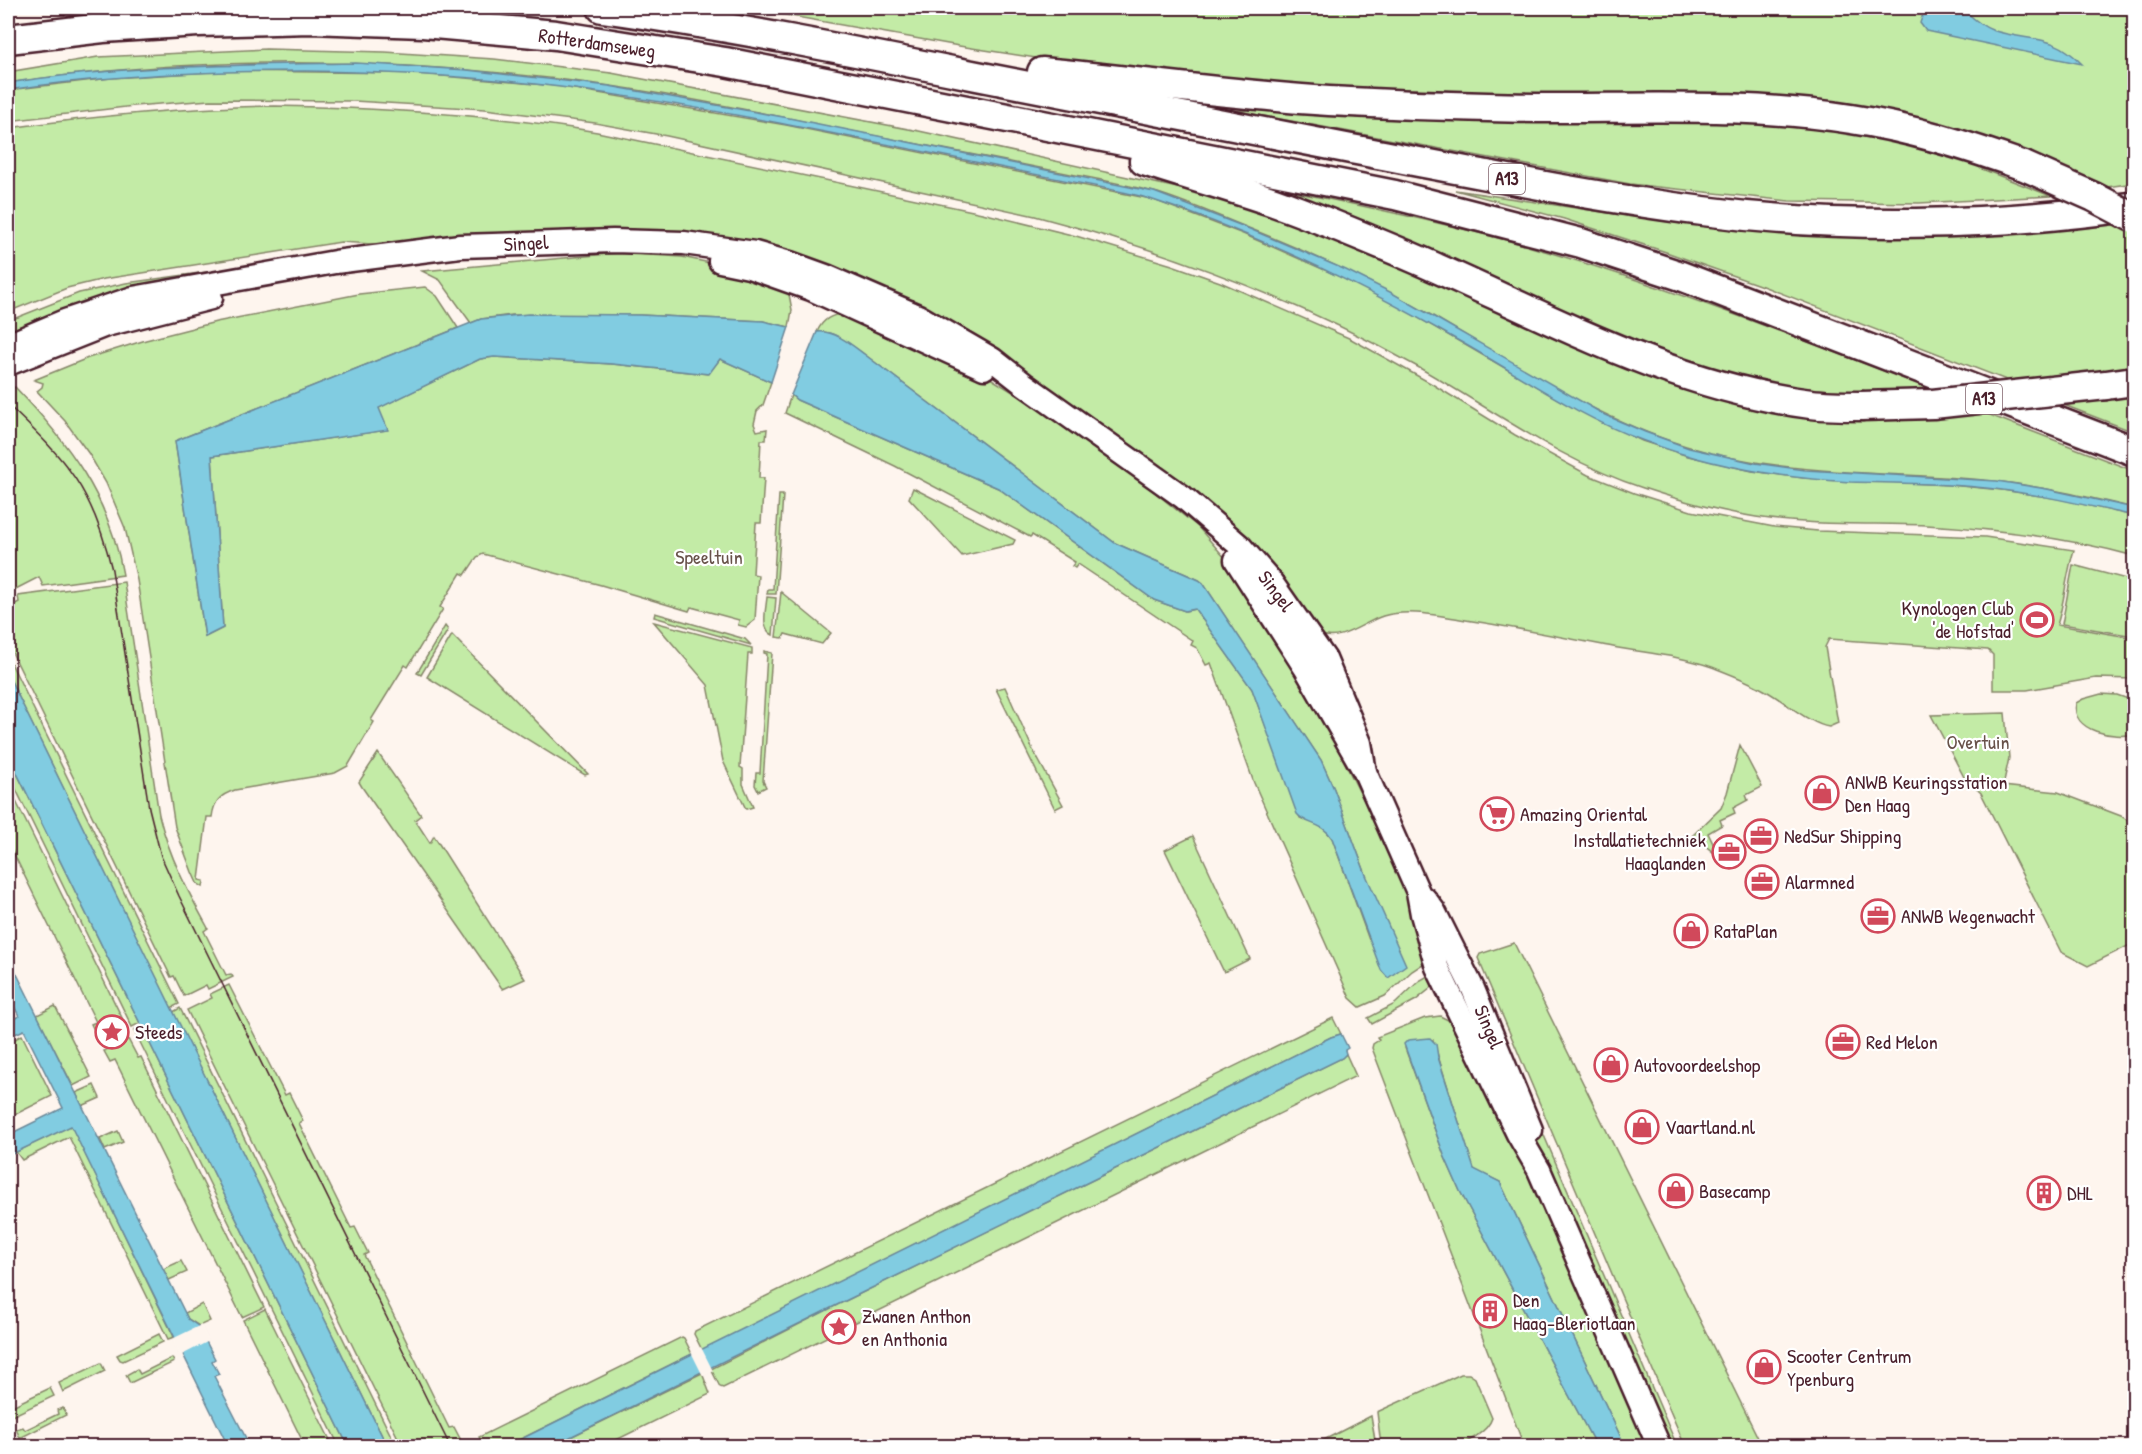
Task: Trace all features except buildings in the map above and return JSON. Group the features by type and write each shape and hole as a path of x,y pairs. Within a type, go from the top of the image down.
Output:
{"highway":[{"name":"Rotterdamseweg","path":"602,8 687,20 886,58"},
{"name":"Rotterdamseweg","path":"8,39 104,28 198,22 310,20 423,23 555,35 725,62 1037,124"},
{"name":"A13","path":"886,58 1329,101 1491,108 1704,107 1852,119 1926,134 2024,166 2094,197 2134,218"},
{"name":"A13","path":"886,58 1564,190 1705,212 1814,221 1928,222 2061,216 2134,206"},
{"name":"A13","path":"1037,124 1200,180 1272,201 1344,228 1619,351 1734,390 1814,405 1861,406 1944,403 2134,381"},
{"name":"A13","path":"1037,124 1395,195 1581,243 1681,276 2134,451"}],"main road":[{"name":"Singel","path":"8,345 65,321 133,298 335,262 460,246 591,241 672,243 721,247 754,253 826,276 918,316 992,359 1183,497 1240,546 1269,579 1325,659 1360,743 1365,772 1418,892 1437,967 1518,1134 1539,1170 1659,1446"},
{"name":"Singel","path":"8,364 116,322 193,302 337,273 460,260 613,253 679,255 749,267 811,289 987,370 1024,384"}],"green space":[{"path":"746,8 2134,8 2134,183 2100,188 1980,139 1125,72 959,46"},
{"path":"266,49 385,52 494,59 611,73 919,131 1191,191 1254,210 1358,248 1636,371 1977,410 2134,471 2134,508 2011,483 1800,468 1724,456 1686,446 1652,434 1587,405 1431,315 1326,261 1184,202 1104,180 672,96 604,85 455,69 306,63 231,64 157,67 8,83 8,72 98,57"},
{"path":"226,71 408,73 557,86 786,125 1151,199 1243,234 1388,300 1565,403 1642,441 1688,456 1752,471 1803,478 1950,485 2002,490 2060,499 2134,516 2134,556 2057,539 2005,532 1926,525 1777,520 1727,512 1685,501 1612,477 1554,449 1444,382 1371,342 1278,298 1182,261 1035,216 667,136 595,123 485,109 354,101 210,100 134,106 8,121 8,90 111,78"},
{"path":"275,106 436,113 597,132 982,213 1076,236 1172,265 1220,282 1351,339 1588,475 1634,493 1691,511 1774,527 1818,531 1985,537 2074,550 2057,625 2134,638 2134,679 2096,678 2027,690 1993,690 1993,655 1988,650 1829,639 1825,647 1838,723 1829,727 1814,722 1753,684 1726,672 1676,657 1431,614 1392,614 1343,634 1327,636 1320,634 1178,482 1082,410 1023,371 751,247 417,247 341,242 104,279 67,288 8,312 8,128 141,113"},
{"path":"1232,110 1835,124 1954,150 1982,169 2051,196 1919,203 1789,201 1630,184"},
{"path":"1220,177 1369,207 1517,243 1623,275 1933,390 1842,391 1762,384 1681,364"},
{"path":"1455,190 1683,224 1805,233 2111,218 2134,230 2134,371 2014,383 1765,287 1666,252 1564,219"},
{"path":"619,253 682,257 715,264 788,289 792,310 789,327 763,321 640,315 512,315 481,319 471,323 440,280 422,271"},
{"path":"206,272 206,281 122,291 79,304 8,332 8,321 79,293 126,283"},
{"name":"Speeltuin","path":"425,287 437,296 458,328 175,441 205,637 223,628 212,456 387,430 378,408 480,359 494,357 612,364 708,374 720,359 771,382 763,405 757,411 754,424 757,431 767,429 766,440 761,440 759,478 764,478 761,523 756,523 753,574 758,575 755,620 746,627 738,625 739,620 691,607 689,611 483,554 477,557 465,575 461,573 440,607 443,609 408,667 405,665 371,720 374,722 348,766 335,773 235,790 219,799 212,817 207,817 199,880 204,881 203,887 197,883 175,827 137,580 125,528 106,483 89,454 65,421 37,391 43,383 34,380 88,358 216,322 359,294"},
{"path":"846,312 987,376 1107,454 1198,527 1226,559 1308,690 1405,882 1426,962 1412,971 1385,996 1360,1007 1350,998 1254,783 1211,663 1206,665 1197,648 1191,645 1193,641 1078,564 1075,568 1072,566 1075,562 1032,535 1030,537 895,466 785,413 791,395 797,400 998,488 1154,600 1185,611 1195,609 1252,689 1300,818 1323,827 1332,838 1369,940 1366,875 1321,760 1203,583 1115,543 854,346 830,333 817,332 828,318"},
{"path":"15,387 69,450 84,473 108,521 123,575 43,586 39,577 8,593 8,391"},
{"path":"2134,396 2134,432 2064,405"},
{"path":"913,488 1015,540 1013,544 962,556 909,498"},
{"path":"779,495 783,495 776,594 767,594 768,589 773,589"},
{"path":"2073,565 2134,581 2134,636 2062,624"},
{"path":"124,582 163,830 180,873 208,928 204,931 226,975 231,974 233,977 208,989 206,985 184,996 174,976 171,977 8,644 8,608 19,602 18,596"},
{"path":"781,592 831,633 822,644 785,634 783,638 776,637"},
{"path":"767,597 776,598 773,635 765,624"},
{"path":"655,613 745,639 751,645 654,617"},
{"path":"654,622 752,648 752,654 748,654 740,767 743,769 743,784 753,807 746,809 723,761 708,685"},
{"path":"445,626 448,630 421,675 417,673"},
{"path":"452,635 588,774 585,775 427,677"},
{"path":"764,651 772,653 763,781 766,787 758,791 755,785 756,773 760,773 767,654"},
{"path":"8,657 179,1004 171,1008 8,675"},
{"path":"1005,687 1033,750 1063,805 1055,809 996,689"},
{"path":"2101,694 2117,695 2134,701 2134,734 2106,734 2087,727 2080,721 2076,713 2076,703"},
{"name":"Overtuin","path":"2005,713 2009,758 2003,786 2058,792 2121,816 2134,825 2134,943 2088,966 2061,952 1981,793 1964,777 1931,715"},
{"path":"1740,745 1762,787 1746,795 1748,800 1733,808 1735,813 1720,820 1722,825 1708,833 1720,858 1703,844 1690,838 1721,808"},
{"path":"378,753 421,815 415,820 430,843 434,836 525,979 503,989 501,987 362,787 359,782"},
{"path":"8,755 140,1023 132,1027 8,773"},
{"path":"8,785 125,1024 98,1038 91,1024 96,1022 8,842"},
{"path":"1193,836 1250,959 1224,972 1165,850"},
{"path":"1514,943 1762,1446 1685,1446 1478,958 1480,954"},
{"path":"1433,973 1438,974 1431,988 1416,1000 1372,1024 1368,1018 1395,1004 1419,981"},
{"path":"229,985 285,1095 289,1093 303,1121 299,1123 351,1228 355,1227 368,1253 364,1255 449,1428 454,1427 464,1446 402,1446 187,1010 212,998 210,994"},
{"path":"55,1006 91,1077 73,1086 37,1015"},
{"path":"180,1008 396,1446 387,1446 173,1012"},
{"path":"1440,1016 1456,1024 1519,1146 1650,1446 1625,1446 1500,1182 1474,1170 1433,1040 1405,1048 1444,1155 1460,1191 1596,1446 1524,1446 1372,1048 1373,1044 1379,1040 1377,1037 1425,1018"},
{"path":"1333,1018 1341,1034 702,1350 694,1334 695,1331"},
{"path":"142,1027 348,1446 339,1446 134,1030"},
{"path":"1498,1028 1677,1446 1667,1446 1545,1164"},
{"path":"22,1035 52,1096 8,1118 8,1043"},
{"path":"128,1039 138,1058 141,1057 264,1307 242,1317 115,1060 110,1062 104,1051"},
{"path":"1346,1054 1356,1076 842,1329 840,1324 837,1326 839,1331 723,1388 720,1387 711,1369 1342,1058"},
{"path":"94,1085 100,1098 82,1106 76,1093"},
{"path":"71,1125 174,1337 168,1339 69,1137 22,1160 16,1152"},
{"path":"118,1131 123,1142 105,1150 100,1139"},
{"path":"181,1261 187,1272 169,1280 163,1269"},
{"path":"202,1304 210,1321 199,1326 188,1319 185,1313"},
{"path":"265,1309 333,1446 305,1446 243,1320"},
{"path":"159,1334 163,1342 123,1361 117,1355"},
{"path":"682,1337 692,1354 507,1446 484,1446 479,1437"},
{"path":"172,1358 174,1362 130,1383 126,1375 137,1369 140,1374"},
{"path":"101,1363 105,1371 63,1392 59,1383"},
{"path":"702,1373 710,1394 604,1446 552,1446"},
{"path":"1461,1374 1469,1374 1475,1378 1492,1418 1482,1432 1465,1443 1451,1447 1429,1446 1439,1440 1427,1446 1381,1446 1377,1412"},
{"path":"50,1388 54,1396 10,1417 8,1408"},
{"path":"63,1408 66,1415 20,1438 16,1429 23,1427 25,1430 58,1414 57,1410"},
{"path":"1371,1416 1376,1446 1312,1446"}],"water":[{"path":"1928,8 1962,8 1987,28 2005,34 2050,42 2071,54 2082,64 1926,31 1920,23 1924,11"},
{"path":"356,63 467,70 609,86 789,118 1154,192 1245,227 1346,270 1392,293 1605,415 1689,448 1755,463 1805,470 1997,481 2047,489 2134,508 2134,516 1996,489 1937,484 1850,482 1771,474 1720,464 1669,450 1596,420 1385,300 1310,263 1232,229 1133,194 898,146 628,97 528,83 433,75 306,71 194,73 119,77 8,90 8,83 138,69"},
{"path":"528,314 640,315 763,321 789,327 771,382 720,359 709,374 612,364 494,357 480,359 379,408 388,430 212,456 223,628 205,637 175,441 481,319"},
{"path":"817,332 836,335 854,346 1115,543 1203,583 1321,760 1366,875 1406,965 1388,978 1381,970 1332,838 1319,826 1297,814 1252,689 1195,609 1185,611 1154,600 998,488 797,400 791,395"},
{"path":"8,675 387,1446 348,1446 8,755"},
{"path":"8,956 188,1319 198,1326 215,1359 212,1361 219,1374 214,1376 250,1446 228,1446 71,1126 8,1156 8,1135 63,1108 24,1030 8,1037 8,1022 19,1016 8,994"},
{"path":"1341,1034 1348,1048 1342,1058 552,1446 507,1446 1331,1037"},
{"path":"1430,1038 1436,1044 1438,1057 1474,1169 1500,1182 1625,1446 1596,1446 1460,1191 1444,1155 1404,1044 1408,1040"}],"pier":[{"path":"201,1325 209,1341 180,1356 172,1339"},
{"path":"701,1347 713,1371 703,1376 691,1352"}],"tram line":[{"path":"8,405 62,460 75,478 96,518 112,570 149,808 161,856 450,1446"}],"place":[{"name":"Kynologen Club 'de Hofstad'","path":"2037,620"},
{"name":"ANWB Keuringsstation Den Haag","path":"1822,793"},
{"name":"Amazing Oriental","path":"1497,814"},
{"name":"NedSur Shipping","path":"1761,836"},
{"name":"Installatietechniek Haaglanden","path":"1729,852"},
{"name":"Alarmned","path":"1762,882"},
{"name":"ANWB Wegenwacht","path":"1878,916"},
{"name":"RataPlan","path":"1691,931"},
{"name":"Steeds","path":"112,1032"},
{"name":"Red Melon","path":"1843,1042"},
{"name":"Autovoordeelshop","path":"1611,1065"},
{"name":"Vaartland.nl","path":"1642,1127"},
{"name":"Basecamp","path":"1676,1191"},
{"name":"DHL","path":"2044,1193"},
{"name":"Den Haag-Bleriotlaan","path":"1490,1311"},
{"name":"Zwanen Anthon en Anthonia","path":"839,1327"},
{"name":"Scooter Centrum Ypenburg","path":"1764,1367"}]}
